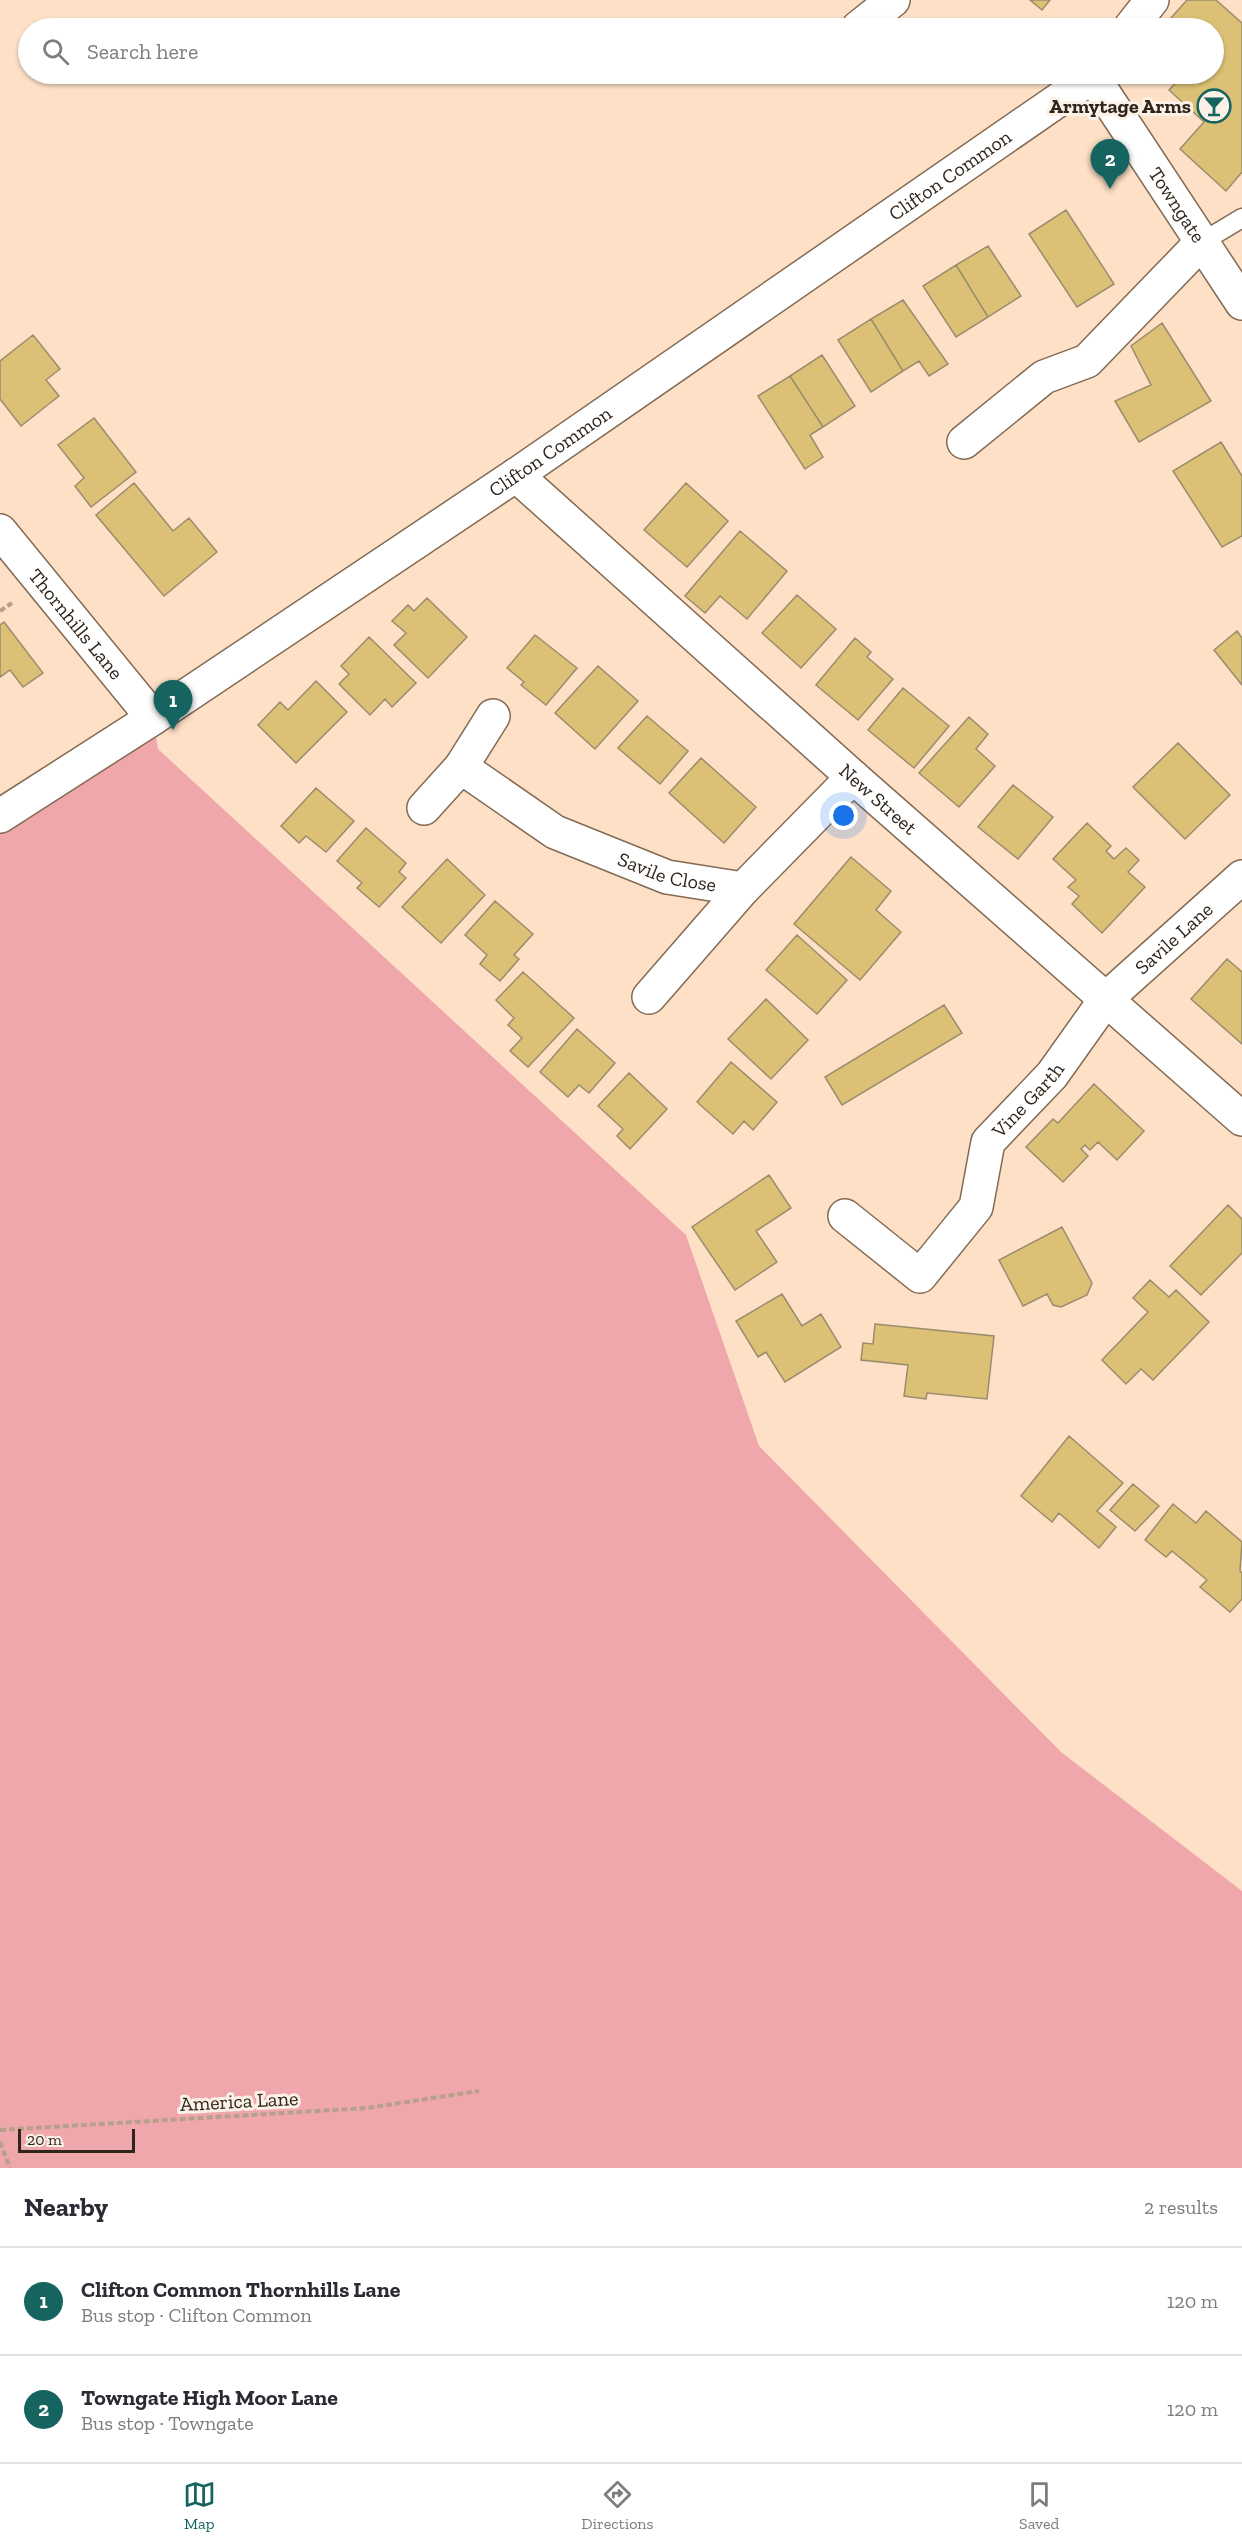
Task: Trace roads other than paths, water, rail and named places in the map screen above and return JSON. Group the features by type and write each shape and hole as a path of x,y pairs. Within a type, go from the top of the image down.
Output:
{"street":[{"path":"870,18 893,0"},
{"path":"1138,18 1152,0"},
{"name":"Clifton Common","path":"0,816 153,718 516,475 1082,84"},
{"name":"Towngate","path":"1099,84 1242,303"},
{"path":"964,442 1044,377 1087,361 1202,242"},
{"name":"New Street","path":"516,475 853,777 1242,1119"},
{"name":"Thornhills Lane","path":"0,531 153,718"},
{"path":"424,808 461,767 493,716"},
{"name":"Savile Close","path":"461,767 555,832 667,877 743,889 853,777"},
{"name":"Savile Lane","path":"1106,999 1242,877"},
{"path":"649,998 743,889"},
{"name":"Vine Garth","path":"845,1216 920,1276 976,1207 988,1142 1052,1075 1106,999"}],"lane":[{"path":"1202,242 1242,218"}],"place":[{"name":"Armytage Arms","path":"1214,106"},
{"name":"Towngate High Moor Lane","path":"1110,189"},
{"name":"Clifton Common Thornhills Lane","path":"173,730"}]}
